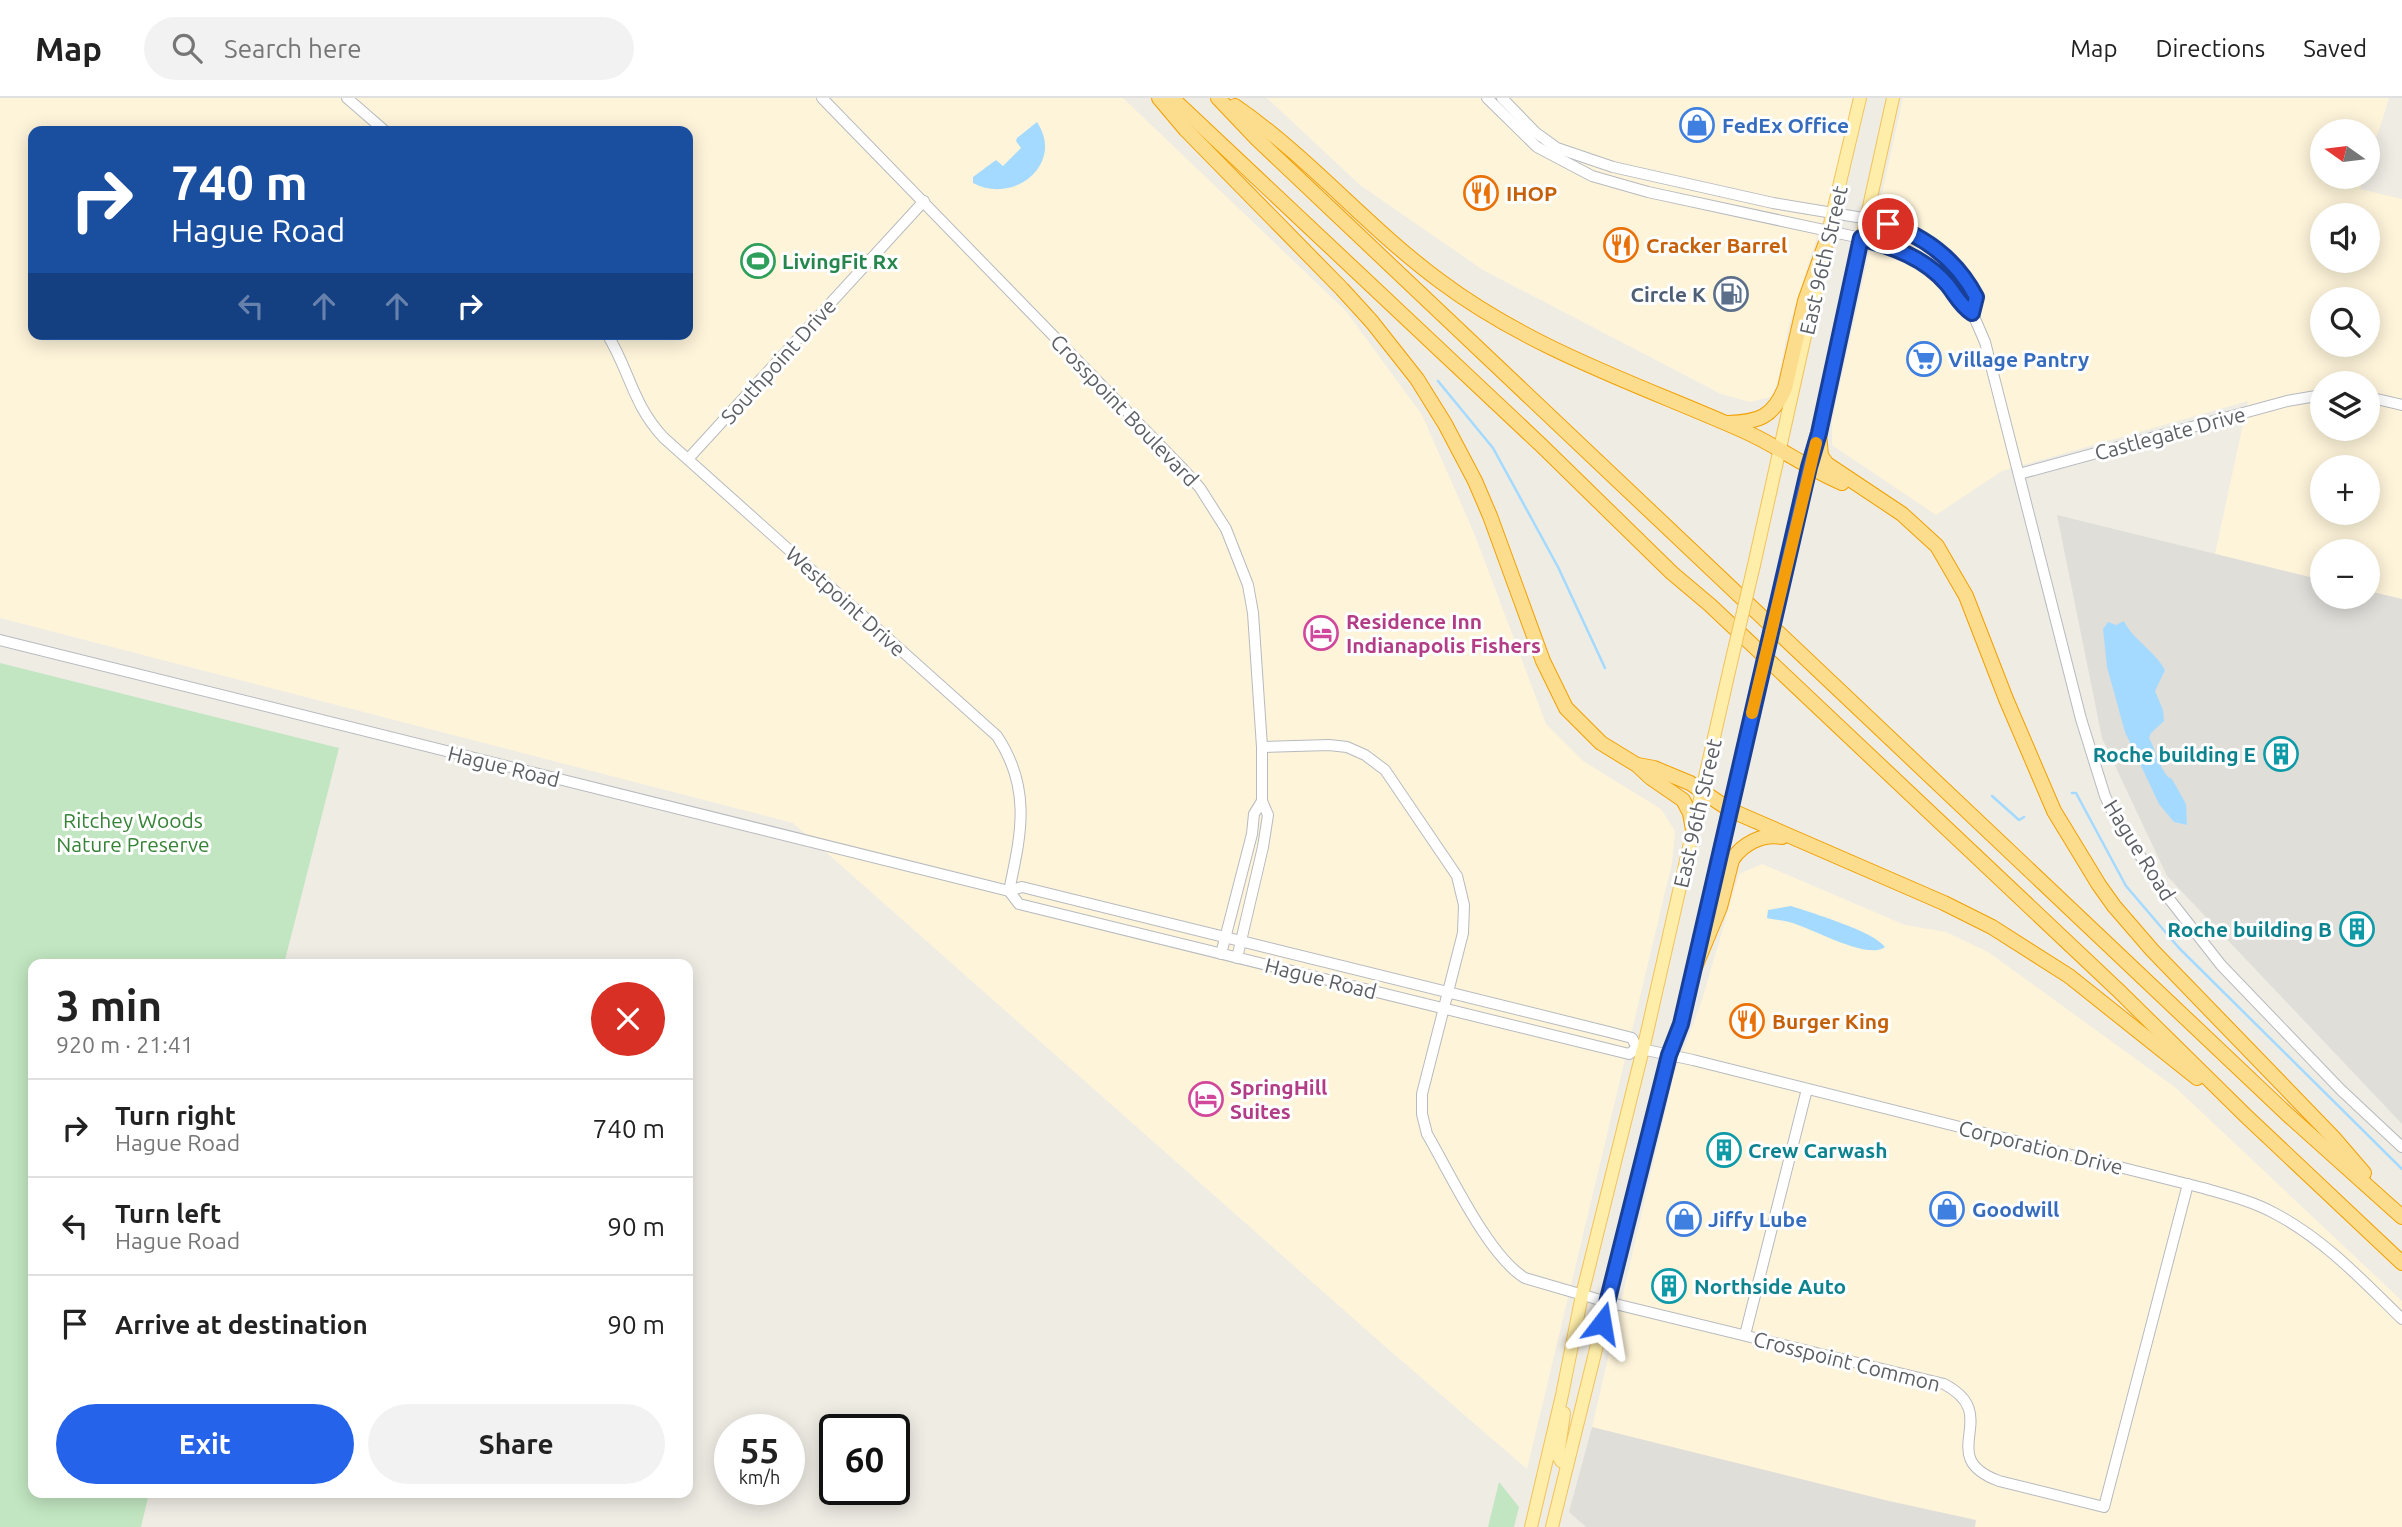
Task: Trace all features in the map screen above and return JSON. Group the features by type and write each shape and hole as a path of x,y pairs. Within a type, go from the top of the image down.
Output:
{"highway":[{"path":"1159,98 1186,130 1349,297 1417,379 1446,424 1475,481 1543,661 1566,708 1601,743 1637,765 1683,800 1690,813 1693,830"},
{"path":"1172,98 1532,437 1672,573 1720,614 2120,992 2246,1116 2402,1263"},
{"path":"1221,98 1268,129 1398,248 1471,303 1506,325 1561,354 1724,423 1843,484 1861,486"},
{"path":"1221,98 1257,139 1760,616 2287,1114 2398,1213"},
{"path":"1724,423 1759,419 1770,414 1781,398 1786,388 1805,300 1827,238"},
{"path":"1819,433 1821,456 1827,464 1886,502 1920,529 1950,564 1966,596 2054,811 2083,861 2114,906 2199,999 2333,1137 2398,1213"},
{"path":"1637,765 1654,768 1690,783 1730,810 1952,907 2009,936 2069,976 2246,1116"},
{"path":"1693,972 1720,907 1735,854 1750,843 1765,837 1777,835 1795,840"}],"main road":[{"name":"East 96th Street","path":"1531,1527 1582,1295 1702,792 1827,238 1840,214 1860,98"},
{"name":"East 96th Street","path":"1552,1527 1669,1055 1681,1024 1780,590 1819,433 1893,98"},
{"path":"1562,1395 1564,1416 1559,1456 1567,1465"}],"street":[{"path":"347,98 379,126"},
{"name":"Crosspoint Boulevard","path":"822,98 1184,468 1214,508 1236,552 1251,597 1262,747 1262,801 1268,815 1237,958"},
{"name":"Hague Road","path":"1487,98 1536,147 1592,176 1827,238 1842,234 1890,246 1913,257 1947,284 1962,307 1972,313 1985,342 2081,719 2105,796 2115,817 2164,891 2221,965 2341,1090 2402,1147"},
{"name":"Hague Road","path":"1502,98 1535,132 1557,148 1613,167 1903,229 1943,254 1969,284 1976,297 1972,313"},
{"name":"Southpoint Drive","path":"688,458 924,201"},
{"name":"Westpoint Drive","path":"610,340 649,422 997,736 1013,765 1021,800 1022,819 1009,891"},
{"name":"Castlegate Drive","path":"2019,474 2310,396"},
{"path":"2380,400 2402,405"},
{"name":"Hague Road","path":"0,640 1009,891 1023,887 1632,1038 1640,1049 1629,1054 1020,904 1009,891"},
{"name":"Crosspoint Common","path":"1262,747 1329,744 1347,747 1364,755 1385,770 1455,871 1460,885 1464,926 1422,1094 1422,1114 1427,1134 1493,1248 1513,1271 1539,1284 1944,1384 1968,1405 1971,1420 1967,1451 1969,1460 1982,1475 2104,1507 2188,1184"},
{"name":"Crosspoint Boulevard","path":"1221,954 1252,834 1254,814 1262,801"},
{"name":"Corporation Drive","path":"1640,1049 2188,1184 2261,1207 2295,1225 2349,1267 2402,1319"},
{"path":"1745,1335 1807,1089"}],"shaded area":[{"path":"0,98 1123,98 1346,311 1422,415 1474,533 1546,724 1583,761 1661,809 1675,831 1672,863 1527,1469 793,823 0,618"},
{"path":"1267,98 1853,98 1832,190 1788,328 1778,380 1771,397 1750,402 1721,394 1483,270 1360,185"},
{"path":"1903,98 2389,98 2380,127 2380,119 2310,119 2310,189 2360,189 2402,199 2402,599 2380,594 2380,539 2310,539 2310,577 2215,554 2248,401 2002,471 1936,515 1832,445 1832,421"},
{"path":"2057,515 2310,577 2310,609 2380,609 2380,594 2402,599 2402,1124 2167,876 2102,738"},
{"path":"1762,864 1905,925 1946,932 1988,952 2176,1088 2402,1301 2402,1527 1605,1527 1937,1514 1592,1427 1674,1074 1701,1003 1739,874"},
{"path":"1592,1427 1976,1520 1975,1527 1586,1527 1569,1512"}],"green space":[{"name":"Ritchey Woods Nature Preserve","path":"0,663 339,748 285,959 28,959 28,1498 148,1498 141,1527 0,1527"},
{"path":"1499,1482 1519,1507 1514,1527 1488,1527"}],"water":[{"path":"1037,122 1044,138 1045,152 1040,166 1031,176 1004,189 973,183 973,177 996,160 1003,166 1021,148 1017,138"},
{"path":"2124,621 2165,670 2155,691 2163,710 2164,721 2149,738 2162,767 2186,804 2187,825 2174,822 2159,804 2125,732 2107,667 2103,629 2108,622 2116,625"},
{"path":"1791,906 1856,929 1885,947 1866,950 1853,947 1799,925 1767,918 1768,910"}],"waterway":[{"path":"1438,381 1493,448 1558,567 1605,668"},
{"path":"2072,793 2076,793 2126,886 2179,948 2402,1169"},
{"path":"1992,796 2019,820 2024,817"}],"slow traffic":[{"path":"1752,713 1816,443"}],"place":[{"name":"FedEx Office","path":"1697,125"},
{"name":"IHOP","path":"1481,193"},
{"name":"Cracker Barrel","path":"1621,245"},
{"name":"LivingFit Rx","path":"758,261"},
{"name":"Circle K","path":"1731,294"},
{"name":"Village Pantry","path":"1924,359"},
{"name":"Residence Inn Indianapolis Fishers","path":"1321,633"},
{"name":"Roche building E","path":"2281,754"},
{"name":"Roche building B","path":"2357,929"},
{"name":"Burger King","path":"1747,1021"},
{"name":"SpringHill Suites","path":"1206,1099"},
{"name":"Crew Carwash","path":"1724,1150"},
{"name":"Goodwill","path":"1947,1209"},
{"name":"Jiffy Lube","path":"1684,1219"},
{"name":"Northside Auto","path":"1669,1286"}],"route":[{"path":"1602,1323 1669,1055 1681,1024 1819,433 1861,238 1890,246 1928,267 1947,284 1962,307 1972,313 1976,297 1969,284 1943,254 1910,232 1888,224"}]}
